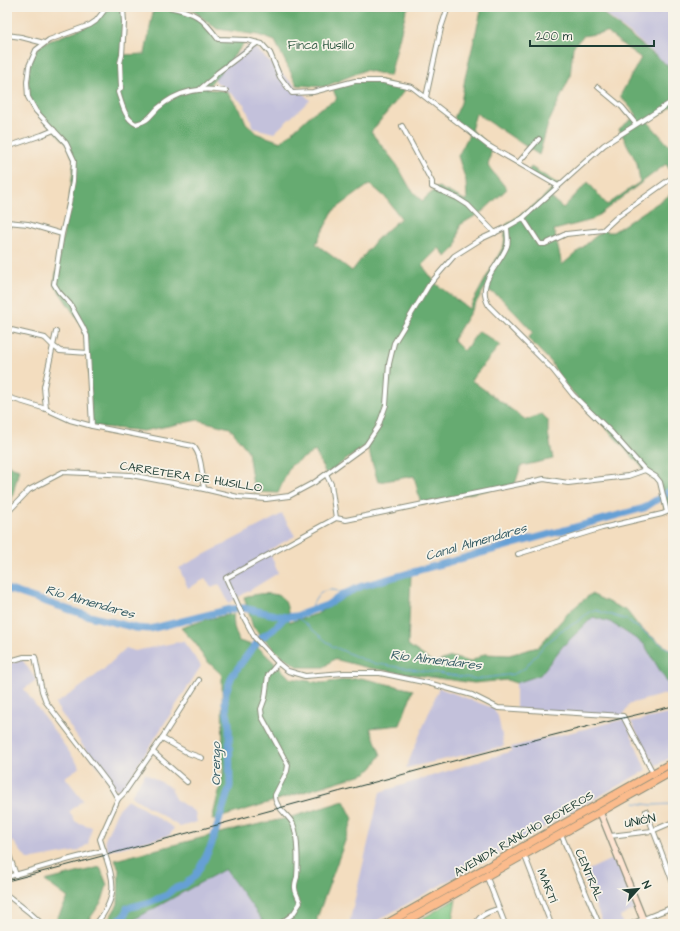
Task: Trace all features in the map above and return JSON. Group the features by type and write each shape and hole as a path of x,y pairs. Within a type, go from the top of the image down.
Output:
{"highway":[{"name":"AVENIDA RANCHO BOYEROS","path":"386,924 673,762"},
{"name":"AVENIDA RANCHO BOYEROS","path":"401,924 673,771"}],"street":[{"path":"92,426 87,336 70,304 54,284 62,234 73,181 74,160 66,143 36,111 28,97 27,82 29,66 36,50 44,43 90,25 96,21 107,7"},
{"path":"123,7 122,55 120,63 121,77 118,92 123,109 131,122 136,124 147,121 166,102 191,90 199,89 226,91"},
{"path":"168,7 189,11 206,23 218,39 247,40 262,44 270,53 280,77 292,93 313,92 356,80 383,81 412,87 487,145 558,186"},
{"path":"426,97 441,28 448,7"},
{"path":"7,35 44,43"},
{"path":"199,89 217,73 257,43"},
{"path":"598,86 622,107 636,124"},
{"name":"CARRETERA DE HUSILLO","path":"7,513 29,490 64,472 131,475 238,497 266,499 289,496 326,474 366,445 378,427 386,405 390,364 394,343 430,285 454,256 481,239 523,218 601,147 673,101"},
{"path":"402,126 432,182 432,187 457,198 468,205 495,233"},
{"path":"7,146 54,130"},
{"path":"518,163 539,139"},
{"path":"523,218 540,244 545,244 566,234 603,230 617,217 673,177"},
{"path":"7,231 8,223 28,224 62,234"},
{"path":"507,227 507,246 487,280 484,290 486,301 489,306 553,370 573,395 612,433 645,470 656,477 660,482 666,512 602,528 518,554"},
{"path":"7,329 45,338 60,351 88,353"},
{"path":"46,408 44,387 56,332"},
{"path":"7,398 46,408 70,420 92,426 193,446 197,450 204,489"},
{"path":"645,470 628,476 568,483 544,479 346,520 336,518 226,578 242,614 256,639 278,663 288,671 305,676 344,673 380,673 428,683 472,695 498,708 623,716 653,773"},
{"path":"326,474 331,484 336,518"},
{"path":"7,659 10,660 24,657 35,657 42,691 46,702 111,786 118,799"},
{"path":"278,663 268,675 265,698 261,709 262,717 288,765 288,771 274,795 274,799 293,824 297,851 297,874 294,884 300,903 293,914 280,924"},
{"path":"96,924 110,903 113,889 111,875 100,840 118,799 124,793 162,738 199,680"},
{"path":"162,738 188,753 202,758"},
{"path":"152,752 188,782"},
{"path":"646,811 652,831 673,883"},
{"path":"600,812 644,921"},
{"name":"UNIÓN","path":"610,836 652,831 673,822"},
{"name":"CENTRAL","path":"560,834 599,924"},
{"path":"7,848 16,875"},
{"path":"7,877 82,855 104,851"},
{"name":"MARTÍ","path":"524,854 551,924"},
{"path":"486,876 505,924"},
{"path":"7,895 42,924"},
{"path":"631,924 644,921 673,907"},
{"path":"476,924 477,920 482,915 499,909"}],"shaded area":[{"path":"596,7 673,7 673,70 632,35"},
{"path":"251,44 310,100 274,133 254,128 244,104 215,81 214,73"},
{"path":"282,514 295,536 269,550 278,573 229,603 219,584 212,588 205,579 188,588 179,568"},
{"path":"593,617 610,622 644,644 673,692 629,704 623,716 516,709 516,683 540,675 562,647"},
{"path":"183,641 201,666 122,790 114,788 83,746 55,704 103,670 126,648 135,651"},
{"path":"22,659 36,680 24,689 80,767 65,777 83,800 69,812 76,822 92,827 88,844 78,851 28,860 13,841 11,842 7,837 7,665"},
{"path":"439,688 493,708 498,716 504,746 406,768"},
{"path":"673,713 673,756 655,766 631,722"},
{"path":"625,719 646,770 371,924 349,924 380,792 512,751 511,747"},
{"path":"145,773 171,788 175,799 195,812 197,822 180,827 131,796"},
{"path":"128,799 174,828 170,835 108,851 105,840 117,811"},
{"path":"616,857 635,909 620,917 623,924 603,924 582,873"},
{"path":"225,869 265,924 131,924 133,920"}],"green space":[{"path":"107,7 123,7 122,55 145,54 154,7 181,9 206,23 218,39 247,40 206,89 226,91 241,111 246,123 258,134 281,142 313,113 337,99 332,87 355,81 383,81 405,90 371,132 397,165 410,188 422,201 438,187 467,201 466,181 458,156 469,135 454,118 461,103 465,78 482,7 595,7 673,70 673,106 648,122 673,150 673,175 666,164 592,220 554,230 562,265 603,230 613,232 673,193 673,510 665,510 660,482 645,470 562,381 551,362 528,339 533,332 501,298 485,288 453,340 464,351 479,331 500,345 471,380 526,420 542,414 548,420 548,433 553,459 521,466 515,484 421,504 414,476 378,482 367,445 326,474 315,451 290,466 278,493 254,492 248,451 230,428 198,420 143,431 92,426 87,336 83,327 54,284 69,204 74,160 66,143 36,111 28,97 29,66 36,50 44,43 90,25","holes":["607,32 641,58 620,96 637,115 619,129 637,163 640,182 607,205 588,182 563,208 550,197 561,186 531,167 528,171 553,187 541,200 506,225 504,245 469,309 437,285 422,265 439,248 446,257 456,247 460,225 483,211 507,189 488,166 492,147 471,130 476,113 539,155 548,124 570,77 573,47 583,36","370,184 385,197 401,218 376,240 352,271 316,244 333,211"]},
{"name":"Finca Husillo","path":"188,7 409,7 406,11 390,76 365,70 324,87 297,85 275,41 258,35 217,29"},
{"path":"7,462 10,466 19,469 9,510 7,509"},
{"path":"411,575 408,645 434,663 451,657 470,662 484,654 509,655 538,647 570,611 591,594 627,611 640,628 673,652 673,692 644,644 610,622 593,617 562,647 540,675 516,683 507,680 474,683 369,668 334,659 324,667 299,667 279,654 253,627 244,597 271,594 281,597 286,605 290,622 317,614 350,594 367,586"},
{"path":"233,614 234,627 239,641 258,647 290,678 322,683 361,678 413,690 400,725 370,728 381,755 372,768 366,773 212,820 223,774 222,677 221,674 204,658 196,644 181,628 208,619"},
{"path":"344,801 353,819 317,918 317,924 265,924 225,869 133,920 131,924 106,924 118,904 119,869 115,860 224,832 292,817"},
{"path":"100,867 107,885 102,901 86,924 54,924 68,898 45,881"},
{"path":"456,899 452,920 449,924 413,924"}],"waterway":[{"name":"Canal Almendares","path":"7,589 82,614 136,628 150,629 231,609 243,608 285,617 296,616 327,605 344,594 362,586 644,508 673,489"},
{"path":"310,611 315,600 324,591 334,590 344,594"},
{"name":"Río Almendares","path":"296,616 332,646 371,663 477,679 514,674 525,668 542,648 560,631 577,622 589,612 595,610 627,620 673,652"},
{"name":"Orengo","path":"114,924 126,914 127,908 147,903 167,895 173,889 184,885 195,876 203,862 211,846 230,786 229,723 225,702 226,692 232,676 248,654 261,638 274,629 285,617"},
{"path":"635,803 652,805 673,804"}],"railway":[{"path":"7,881 422,769 673,706"}]}
